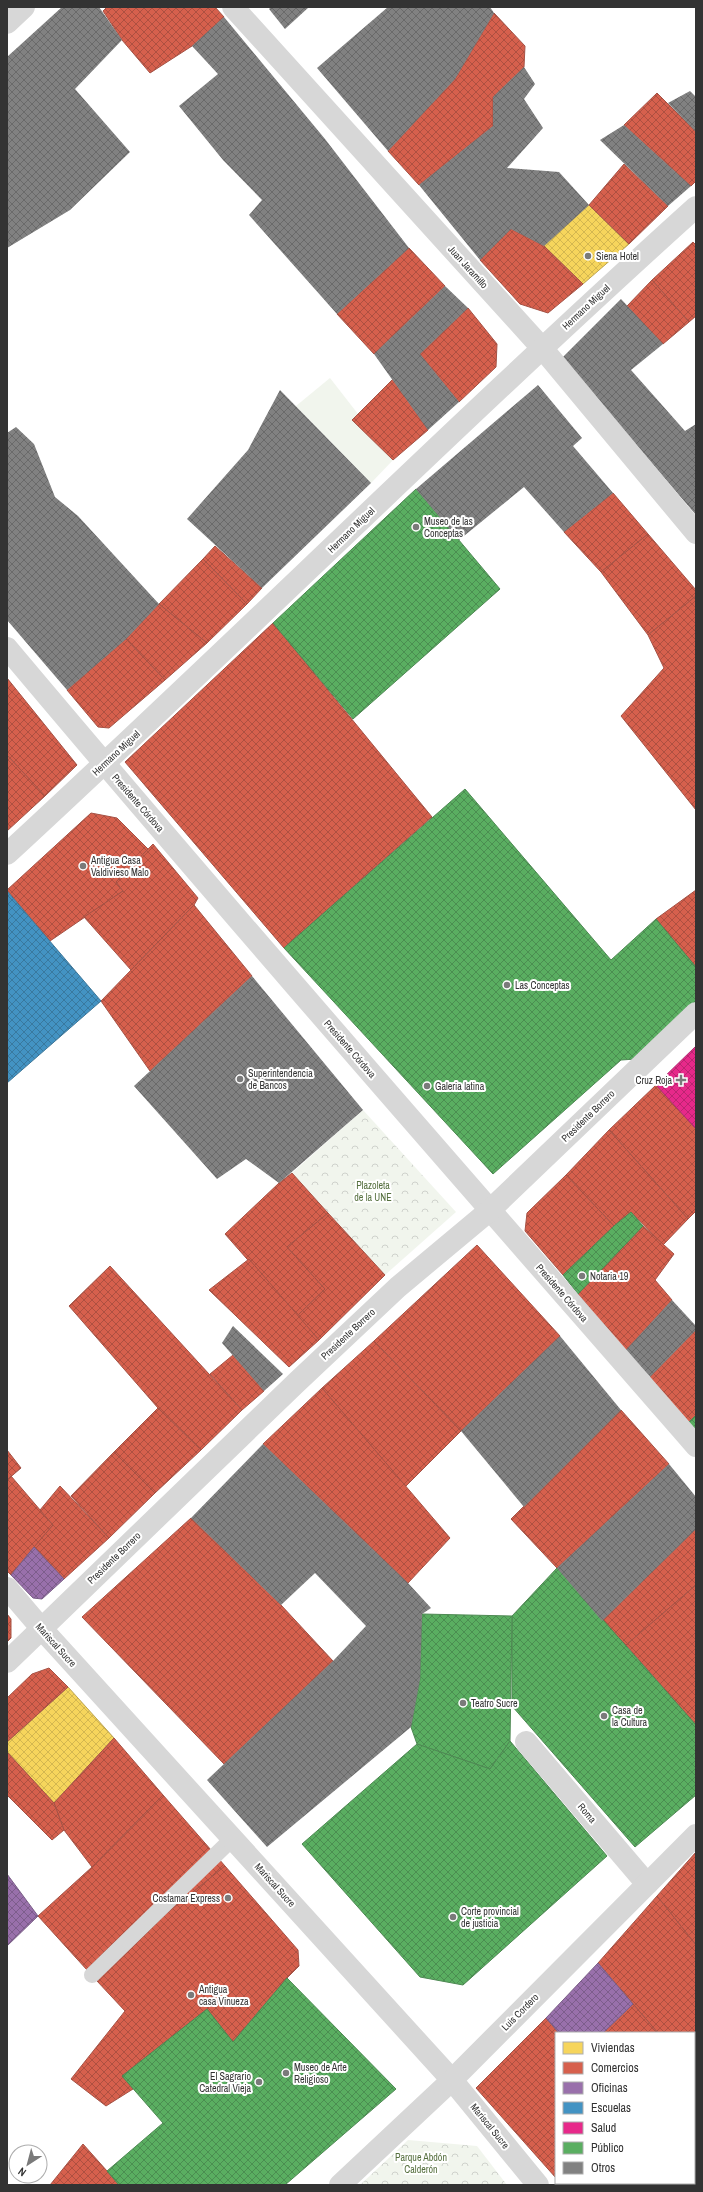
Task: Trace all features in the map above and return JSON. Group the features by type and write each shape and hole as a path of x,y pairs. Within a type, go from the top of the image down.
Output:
{"street":[{"path":"7,23 24,7"},
{"name":"Juan Jaramillo","path":"233,7 542,348 696,533"},
{"name":"Hermano Miguel","path":"7,854 104,764 542,348 696,207"},
{"name":"Presidente Córdova","path":"7,648 104,764 422,1130 489,1211 696,1446"},
{"name":"Presidente Borrero","path":"7,1662 398,1287 489,1211 696,1013"},
{"name":"Mariscal Sucre","path":"7,1588 41,1628 452,2080 538,2185"},
{"name":"Roma","path":"526,1742 647,1884"},
{"name":"Luis Cordero","path":"340,2185 452,2080 696,1835"}],"lane":[{"path":"92,1975 232,1839"}],"green space":[{"path":"330,378 358,414 352,420 393,460 371,483 296,406"},
{"name":"Plazoleta de la UNE","path":"363,1110 456,1212 385,1275 292,1173"},
{"name":"Parque Abdón Calderón","path":"408,2140 477,2146 507,2185 360,2185"}],"building: Viviendas":[{"path":"589,205 629,244 583,284 544,246"},
{"path":"68,1687 114,1738 54,1803 7,1752 7,1742"}],"building: Comercios":[{"path":"107,7 215,7 224,17 192,46 150,73 122,40 103,11"},
{"path":"494,13 525,46 524,67 493,97 493,126 419,185 388,151 455,79"},
{"path":"657,93 696,132 696,181 691,186 624,125"},
{"path":"624,164 668,206 629,244 589,205"},
{"path":"511,229 544,246 583,284 548,313 520,304 480,260"},
{"path":"693,242 696,245 696,316 689,322 652,280"},
{"path":"409,248 445,286 374,354 337,314"},
{"path":"652,280 689,322 663,344 627,306"},
{"path":"468,308 497,344 496,367 459,402 420,354"},
{"path":"393,379 428,430 393,460 352,420"},
{"path":"613,493 648,534 601,572 564,532"},
{"path":"648,534 696,590 696,596 648,635 601,572"},
{"path":"215,546 262,588 247,604 203,559"},
{"path":"203,559 247,604 207,643 159,604"},
{"path":"696,596 696,810 621,716 664,668 648,635"},
{"path":"159,604 207,643 165,680 126,639"},
{"path":"273,623 432,817 284,948 125,762"},
{"path":"126,639 165,680 109,728 98,727 67,690"},
{"path":"7,678 77,765 45,796 7,755"},
{"path":"7,755 45,796 7,831"},
{"name":"Antigua Casa Valdivieso Malo","path":"91,813 117,818 148,849 116,882 123,891 50,941 7,890"},
{"path":"153,844 198,898 194,905 131,970 84,917 123,891 116,882"},
{"path":"696,890 696,967 656,919"},
{"path":"194,905 252,976 150,1071 101,1001"},
{"path":"656,1085 696,1129 696,1211 688,1219 609,1130"},
{"path":"609,1130 688,1219 663,1245 631,1212 614,1226 566,1175"},
{"path":"292,1173 328,1213 287,1247 325,1289 297,1316 225,1234 279,1183"},
{"path":"566,1175 614,1226 563,1275 525,1231 527,1213"},
{"path":"328,1213 385,1275 319,1340 297,1316 325,1289 287,1247"},
{"path":"643,1226 674,1254 655,1280 672,1300 625,1351 578,1294"},
{"path":"477,1245 560,1336 461,1431 374,1341"},
{"path":"249,1259 319,1340 289,1367 209,1290"},
{"path":"110,1266 242,1410 201,1450 158,1408 69,1306"},
{"path":"696,1330 696,1416 687,1424 650,1377"},
{"path":"374,1341 461,1431 405,1487 322,1388"},
{"path":"233,1355 264,1391 242,1410 210,1374"},
{"path":"322,1388 450,1538 408,1583 263,1444"},
{"path":"158,1408 201,1450 155,1493 114,1452"},
{"path":"621,1410 669,1464 557,1568 511,1519"},
{"path":"7,1450 21,1468 7,1480"},
{"path":"114,1452 155,1493 109,1538 71,1496"},
{"path":"11,1476 53,1525 11,1575 7,1571 7,1480"},
{"path":"60,1486 109,1538 64,1579 34,1547 53,1525 40,1510"},
{"path":"191,1518 281,1605 333,1661 224,1764 82,1617"},
{"path":"696,1529 696,1585 626,1645 602,1621"},
{"name":"Casa de la Cultura","path":"696,1585 696,1725 626,1645"},
{"path":"7,1614 11,1619 11,1638 7,1642"},
{"path":"49,1668 68,1687 7,1742 7,1698 32,1674"},
{"path":"114,1738 163,1795 92,1867 64,1830 54,1803"},
{"path":"7,1752 54,1803 64,1830 52,1840 7,1795"},
{"path":"163,1795 225,1866 161,1918 97,1981 38,1916 92,1867"},
{"path":"696,1852 696,1945 657,1896"},
{"name":"Antigua casa Vinueza","path":"225,1866 298,1950 299,1966 233,2042 207,2009 122,2076 133,2089 106,2106 71,2079 125,2011 97,1981 161,1918"},
{"path":"657,1896 696,1945 696,2076 695,2032 657,2032 598,1963"},
{"path":"633,2004 657,2032 604,2032"},
{"path":"546,2018 558,2032 555,2032 555,2177 476,2088"},
{"path":"695,2075 696,2076 695,2122"},
{"path":"83,2144 107,2171 119,2185 50,2185"},
{"path":"561,2184 623,2184 622,2185"}],"building: Oficinas":[{"path":"34,1547 64,1579 42,1599 33,1598 11,1575"},
{"path":"7,1874 38,1916 7,1946"},
{"path":"598,1963 633,2004 604,2032 558,2032 546,2018"}],"building: Escuelas":[{"path":"7,891 101,1001 7,1083"}],"building: Salud":[{"path":"696,1046 696,1129 656,1085"}],"building: Público":[{"path":"416,489 500,589 353,719 273,623"},
{"name":"Las Conceptas","path":"465,789 611,960 656,919 696,967 696,1003 636,1059 621,1060 493,1174 284,948"},
{"path":"631,1212 643,1226 578,1294 563,1275 614,1226"},
{"path":"696,1415 696,1435 687,1424"},
{"name":"Casa de la Cultura","path":"557,1568 696,1725 696,1795 635,1847 512,1706 512,1616"},
{"name":"Teatro Sucre","path":"422,1614 512,1616 510,1741 490,1769 417,1744 411,1727 420,1679"},
{"name":"Corte provincial de justicia","path":"510,1741 607,1856 463,1985 420,1977 302,1844 417,1744 490,1769"},
{"name":"El Sagrario Catedral Vieja","path":"287,1978 396,2089 285,2185 119,2185 107,2171 163,2123 122,2076 207,2009 233,2042"},
{"path":"695,2130 696,2185 629,2185 695,2184"}],"building: Otros":[{"path":"62,7 99,7 122,40 75,89 130,152 70,210 7,248 7,57"},
{"path":"271,7 309,7 285,29 269,9"},
{"path":"388,7 490,7 494,13 455,79 388,151 317,68"},
{"path":"224,17 325,139 409,248 337,314 249,215 262,200 223,160 179,106 218,74 192,46"},
{"path":"524,67 535,84 524,99 543,128 507,168 559,172 589,205 544,246 511,229 480,260 419,185 493,126 493,97"},
{"path":"690,91 696,97 696,132 668,103"},
{"path":"624,125 691,186 668,206 600,140"},
{"path":"445,286 468,308 420,354 459,402 428,430 374,354"},
{"path":"621,299 663,344 631,370 685,431 696,424 696,515 562,358"},
{"path":"538,385 582,438 573,446 613,493 564,532 524,487 459,540 416,489"},
{"path":"280,390 371,483 262,588 187,519 248,450"},
{"path":"16,427 34,444 55,497 78,516 159,604 126,639 67,690 7,620 7,433"},
{"name":"Superintendencia de Bancos","path":"252,976 363,1110 279,1183 246,1159 217,1179 134,1086"},
{"path":"672,1300 696,1326 696,1330 650,1377 625,1351"},
{"path":"233,1326 283,1374 264,1391 222,1343"},
{"path":"560,1336 621,1410 524,1507 461,1431"},
{"path":"263,1444 408,1583 431,1608 422,1614 420,1679 411,1727 267,1847 207,1780 333,1661 366,1626 315,1573 281,1605 191,1518"},
{"path":"669,1464 696,1497 696,1529 602,1621 557,1568"}],"place":[{"name":"Siena Hotel","path":"588,256"},
{"name":"Museo de las Conceptas","path":"416,527"},
{"name":"Antigua Casa Valdivieso Malo","path":"83,866"},
{"name":"Las Conceptas","path":"507,985"},
{"name":"Superintendencia de Bancos","path":"240,1079"},
{"name":"Cruz Roja","path":"681,1080"},
{"name":"Galeria latina","path":"427,1086"},
{"name":"Notaria 19","path":"582,1276"},
{"name":"Teatro Sucre","path":"463,1703"},
{"name":"Casa de la Cultura","path":"604,1716"},
{"name":"Costamar Express","path":"228,1898"},
{"name":"Corte provincial de justicia","path":"453,1917"},
{"name":"Antigua casa Vinueza","path":"191,1995"},
{"name":"Museo de Arte Religioso","path":"286,2073"},
{"name":"El Sagrario Catedral Vieja","path":"259,2082"}]}
